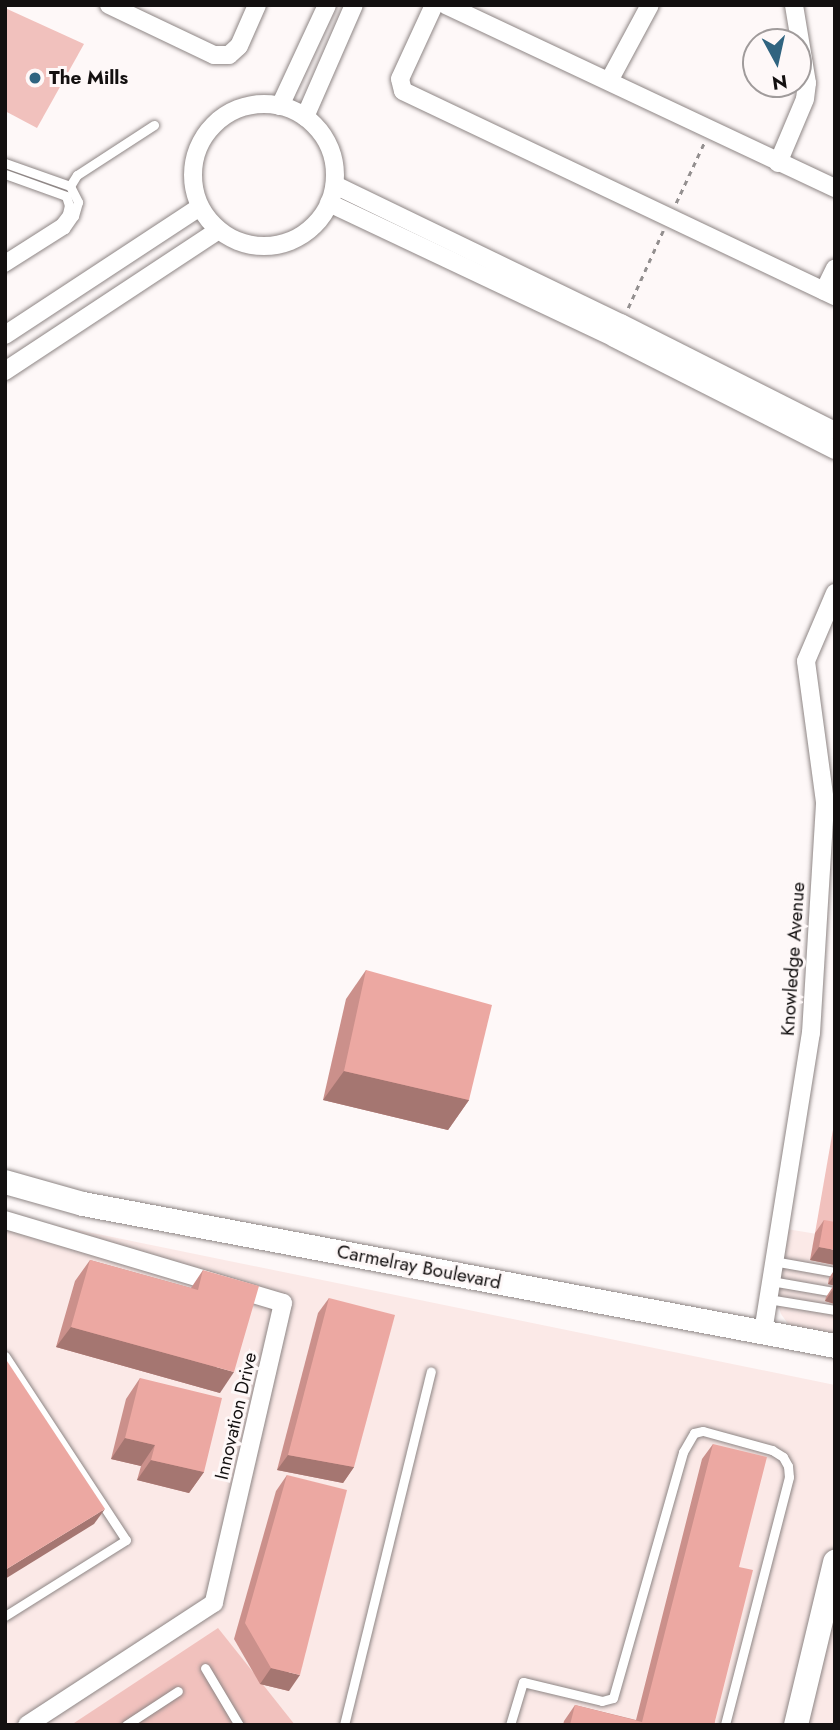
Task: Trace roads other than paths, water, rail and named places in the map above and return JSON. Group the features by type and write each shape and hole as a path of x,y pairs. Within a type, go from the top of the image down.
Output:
{"street":[{"path":"109,5 214,55 229,55 239,46 257,5"},
{"path":"280,106 327,5"},
{"path":"305,117 355,5"},
{"path":"434,5 400,79 403,92 829,294 835,268"},
{"path":"446,5 835,188"},
{"path":"608,81 650,5"},
{"path":"778,163 805,99 807,83 794,5"},
{"path":"253,104 280,106 305,117 323,135 334,159 335,185 329,203 315,225 293,240 268,246 242,243 219,230 200,207 192,181 195,155 208,131 228,114 253,104"},
{"path":"335,185 621,323 835,431"},
{"path":"329,203 565,315 835,450"},
{"path":"5,335 200,207"},
{"path":"6,369 219,230"},
{"path":"42,311 58,336"},
{"name":"Knowledge Avenue","path":"763,1332 811,1034 830,802 806,661 835,593"},
{"name":"Carmelray Boulevard","path":"5,1182 83,1204 835,1346"},
{"name":"Innovation Drive","path":"5,1220 283,1303 214,1603 27,1725"},
{"path":"796,1725 835,1562"}],"lane":[{"path":"70,186 77,175 154,125"},
{"path":"5,163 70,186 78,202 74,216 65,229 5,267"},
{"path":"5,174 66,196 69,205 67,214 60,223 5,258"},
{"path":"774,1261 835,1272"},
{"path":"770,1280 835,1292"},
{"path":"768,1299 835,1310"},
{"path":"5,1356 126,1540 5,1616"},
{"path":"344,1725 431,1372"},
{"path":"510,1725 523,1682 602,1701 613,1698 683,1451 694,1433 703,1431 772,1450 783,1457 789,1477 725,1725"},
{"path":"205,1668 239,1725"},
{"path":"126,1725 178,1691"}],"place":[{"name":"The Mills","path":"35,78"}]}
